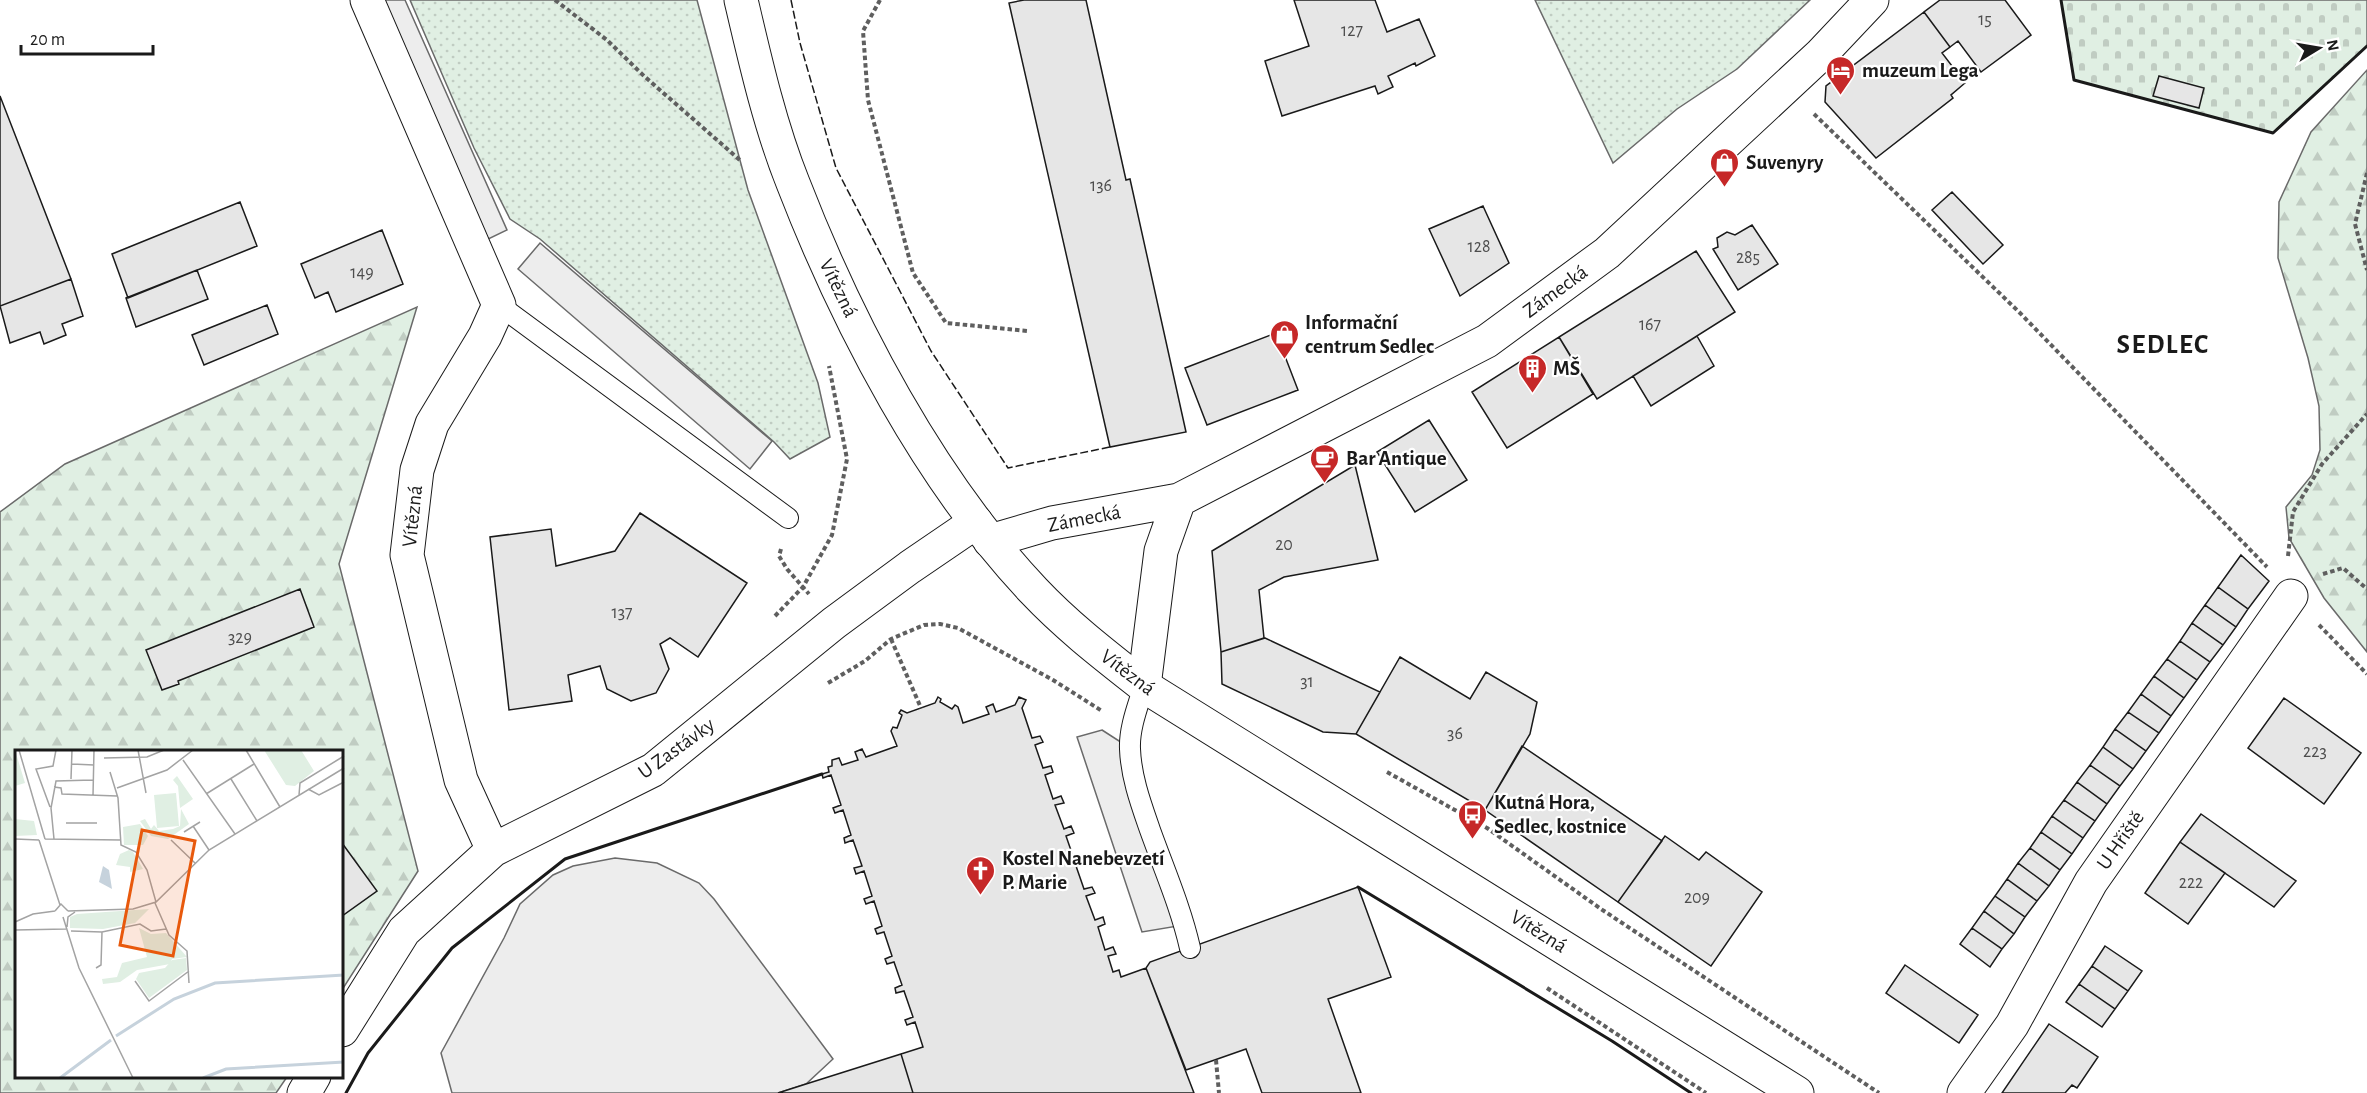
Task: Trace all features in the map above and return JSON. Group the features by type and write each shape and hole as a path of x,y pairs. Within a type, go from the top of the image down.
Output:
{"street":[{"path":"367,0 499,305"},
{"name":"Vítězná","path":"741,0 792,182 841,293 891,390 944,476 983,531 1034,591 1064,620 1144,686 1797,1093"},
{"name":"Zámecká","path":"983,531 1052,523 1179,501 1487,341 1607,253 1821,54 1872,0"},
{"name":"Vítězná","path":"493,850 461,780 407,555 417,470 432,424 485,336 499,305"},
{"path":"1144,686 1161,550 1179,501"},
{"name":"U Zastávky","path":"344,1027 404,931 493,850 653,770 834,623 910,567 983,531"},
{"name":"U Hřiště","path":"1964,1093 2012,1025 2091,882 2288,590"},
{"path":"304,1093 313,1078"}],"lane":[{"path":"499,305 788,518"},
{"path":"1144,686 1131,729 1132,770 1138,796 1185,925 1190,948"}],"path":[{"path":"555,0 607,40 644,76 746,165"},
{"path":"880,0 863,31 868,100 914,273 946,323 1028,331"},
{"path":"1814,113 2019,312 2367,674"},
{"path":"2367,173 2355,224 2367,270"},
{"path":"788,518 779,556 803,587 832,536 847,459 829,363"},
{"path":"2288,590 2293,512 2322,464 2367,414"},
{"path":"826,684 865,661 891,639 924,625 940,624 958,628 1053,680 1131,729"},
{"path":"891,639 921,708"},
{"path":"1387,772 1486,828 1601,909 1879,1093"},
{"path":"1540,983 1706,1093"},
{"path":"1216,1060 1219,1093"}],"green space":[{"path":"410,0 697,0 748,190 818,383 830,437 790,459 774,442 540,239 510,219 474,148"},
{"path":"1535,0 1810,0 1737,69 1677,109 1613,163"},
{"path":"2061,0 2367,0 2367,46 2273,133 2074,80"},
{"path":"2367,70 2367,652 2324,598 2289,538 2286,507 2312,475 2320,450 2319,406 2308,358 2278,258 2279,202 2311,132"},
{"path":"417,307 339,564 418,871 344,987 344,750 15,750 15,1078 286,1078 276,1093 0,1093 0,512 65,464"}],"shaded area":[{"path":"374,0 405,0 507,230 480,243"},
{"path":"540,243 772,441 750,469 518,269"},
{"path":"1102,730 1130,748 1184,925 1142,932 1077,737"},
{"path":"615,858 657,863 699,883 714,899 833,1059 806,1084 778,1093 452,1093 441,1053 520,904 553,875 573,866"}],"building":[{"path":"1024,0 1086,0 1126,180 1130,179 1186,432 1110,447 1009,3"},
{"path":"1294,0 1375,0 1387,32 1419,19 1435,56 1388,76 1393,87 1378,94 1375,86 1282,116 1265,61 1309,46"},
{"path":"1940,0 2005,0 2031,35 1981,72 1958,41 1950,47 1924,12"},
{"path":"1924,12 1950,47 1942,53 1965,83 1951,95 1953,98 1876,158 1825,102 1826,86"},
{"path":"2159,76 2204,88 2199,108 2153,96"},
{"path":"0,96 71,279 0,306"},
{"path":"1952,192 2003,245 1983,264 1932,210"},
{"path":"240,202 257,246 128,298 112,254"},
{"path":"1483,206 1509,263 1460,296 1429,229"},
{"path":"1752,225 1778,264 1738,290 1713,249 1718,247 1717,238 1727,232 1735,235"},
{"path":"382,230 403,284 336,312 328,292 315,298 301,264"},
{"path":"1696,251 1735,312 1597,399 1559,337"},
{"path":"197,270 208,299 136,327 126,298"},
{"path":"71,279 83,316 62,324 66,335 44,344 40,332 10,343 0,306"},
{"path":"267,305 278,334 204,365 192,335"},
{"path":"1276,333 1298,390 1207,425 1185,368"},
{"path":"1697,336 1714,366 1651,406 1633,376"},
{"name":"MŠ","path":"1559,337 1593,394 1507,448 1472,392"},
{"path":"1429,420 1467,480 1415,512 1377,452"},
{"path":"1355,465 1378,560 1284,577 1259,590 1264,638 1221,652 1212,551"},
{"path":"640,513 747,583 698,657 670,638 660,644 669,669 656,693 631,701 607,689 600,666 568,675 572,701 509,710 490,537 551,529 556,566 615,551"},
{"path":"2241,555 2269,581 2248,609 2218,587"},
{"path":"2218,587 2248,609 2236,627 2205,605"},
{"path":"300,589 314,627 178,681 179,684 162,690 146,650"},
{"path":"2205,605 2236,627 2223,645 2192,623"},
{"path":"2192,623 2223,645 2210,662 2180,641"},
{"path":"1265,638 1380,692 1356,734 1323,732 1222,684 1221,652"},
{"path":"2180,641 2210,662 2197,680 2167,659"},
{"path":"1400,657 1470,699 1486,672 1537,702 1530,734 1485,810 1356,734"},
{"path":"2167,659 2197,680 2184,698 2154,676"},
{"path":"2154,676 2184,698 2171,716 2141,694"},
{"path":"2141,694 2171,716 2159,733 2128,712"},
{"name":"Kostel Nanebevzetí P. Marie","path":"938,697 941,699 940,702 952,709 955,705 958,707 963,723 989,714 986,707 993,704 996,712 1015,705 1019,697 1026,700 1022,708 1032,738 1040,736 1043,742 1035,745 1043,768 1051,766 1053,772 1045,775 1053,799 1061,796 1064,803 1055,805 1064,829 1071,826 1074,833 1066,836 1074,859 1082,857 1085,863 1076,866 1084,889 1092,887 1095,893 1086,896 1095,920 1103,917 1105,924 1098,927 1105,950 1113,947 1116,954 1108,956 1113,972 1119,970 1121,977 1146,968 1194,1093 913,1093 901,1054 923,1047 915,1022 907,1025 905,1020 913,1017 904,991 896,993 895,988 902,985 894,962 887,964 885,959 892,956 884,932 877,934 875,929 882,926 874,901 866,904 864,899 872,896 864,871 856,874 854,868 862,866 853,840 845,843 844,838 851,835 843,810 835,813 833,808 841,805 831,775 823,778 822,774 829,772 828,767 832,766 832,760 839,758 842,765 858,760 855,752 862,749 866,757 897,746 891,731 893,727 897,728 902,715 899,713 901,710 907,713 935,703"},
{"path":"2284,698 2361,753 2324,804 2248,748"},
{"path":"2128,712 2159,733 2146,751 2115,729"},
{"path":"2115,729 2146,751 2133,769 2103,747"},
{"path":"1522,746 1662,841 1618,902 1485,810"},
{"path":"2103,747 2133,769 2120,786 2090,765"},
{"path":"2090,765 2120,786 2107,804 2077,782"},
{"path":"2077,782 2107,804 2095,821 2064,800"},
{"path":"2064,800 2095,821 2083,838 2052,816"},
{"path":"2201,814 2296,881 2274,907 2180,842"},
{"path":"2052,816 2083,838 2072,854 2041,832"},
{"path":"2041,832 2072,854 2060,870 2030,848"},
{"path":"1665,836 1699,860 1706,852 1762,892 1711,966 1618,902"},
{"path":"2180,842 2225,873 2188,924 2145,893"},
{"path":"344,846 377,891 344,915"},
{"path":"2030,848 2060,870 2049,886 2018,863"},
{"path":"2018,863 2049,886 2037,901 2007,879"},
{"path":"2007,879 2037,901 2025,917 1995,896"},
{"path":"1358,887 1391,977 1328,999 1361,1093 1262,1093 1246,1049 1186,1070 1146,968 1150,962"},
{"path":"1995,896 2025,917 2014,934 1984,911"},
{"path":"1984,911 2014,934 2002,949 1972,928"},
{"path":"1972,928 2002,949 1990,967 1960,944"},
{"path":"2105,946 2142,971 2128,991 2092,966"},
{"path":"1905,965 1978,1015 1959,1043 1886,993"},
{"path":"2092,966 2128,991 2115,1009 2079,984"},
{"path":"2079,984 2115,1009 2102,1027 2066,1002"},
{"path":"2049,1024 2098,1057 2077,1088 2072,1085 2065,1093 2002,1093"},
{"path":"901,1054 913,1093 778,1093 806,1084"}],"fence":[{"path":"791,0 800,43 836,168 931,351 1008,468 1110,447"}],"wall":[{"path":"2061,0 2074,80 2273,133 2367,46"},
{"path":"346,1093 368,1053 452,948 565,859 822,774"},
{"path":"1358,887 1612,1041 1691,1093"}],"place":[{"name":"muzeum Lega","path":"1841,96"},
{"name":"Suvenyry","path":"1725,188"},
{"name":"Informační centrum Sedlec","path":"1284,360"},
{"name":"MŠ","path":"1532,394"},
{"name":"Bar Antique","path":"1325,484"},
{"name":"Kutná Hora, Sedlec, kostnice","path":"1473,840"},
{"name":"Kostel Nanebevzetí P. Marie","path":"981,896"}],"district":[{"name":"SEDLEC","path":"2163,344"}]}
